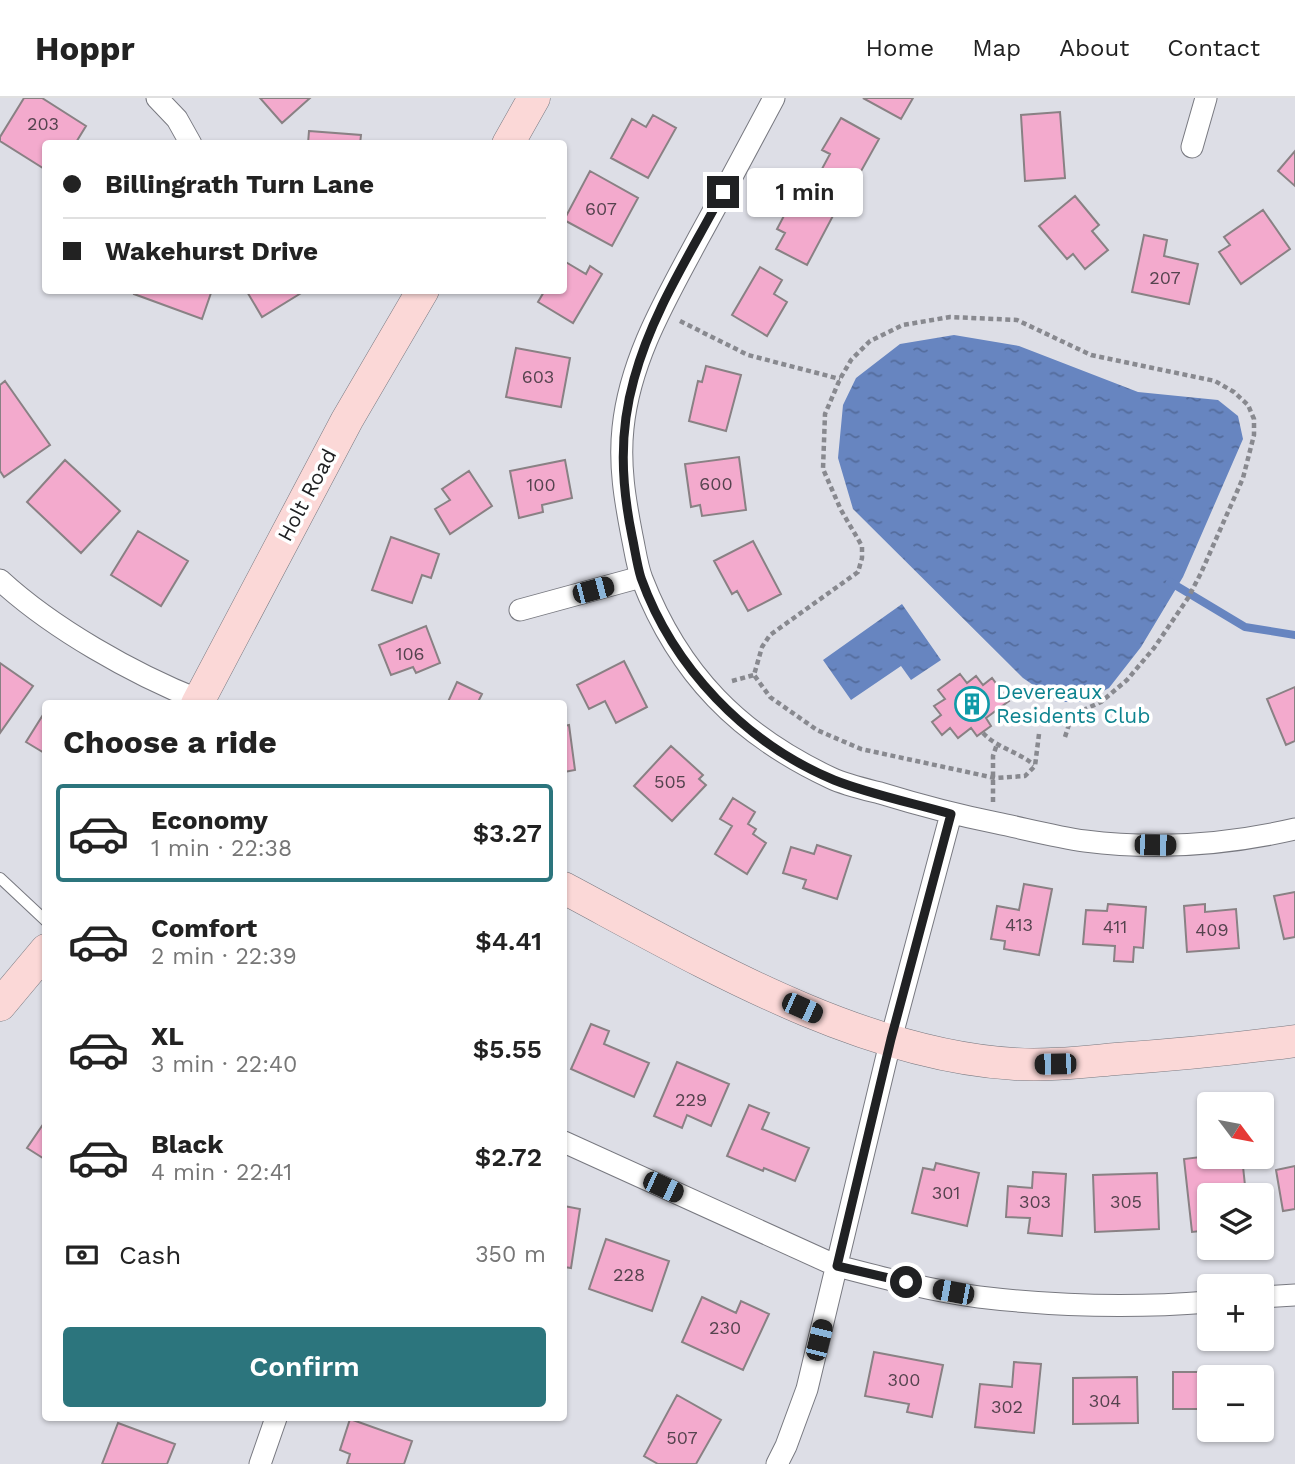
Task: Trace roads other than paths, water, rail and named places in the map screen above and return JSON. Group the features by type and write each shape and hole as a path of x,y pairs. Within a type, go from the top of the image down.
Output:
{"street":[{"path":"157,98 177,119 189,140"},
{"path":"510,140 534,98"},
{"path":"774,98 659,311 644,346 623,425 621,462 625,502 641,577 672,643 690,670 710,694 760,736 802,764 834,780 951,814 1085,841 1133,844 1199,845 1257,838 1295,829"},
{"path":"1192,147 1206,98"},
{"name":"Holt Road","path":"201,700 347,420 421,294"},
{"path":"520,610 641,577"},
{"path":"0,580 57,625 163,686 195,700"},
{"path":"777,1464 807,1389 891,1039 951,814"},
{"path":"567,890 702,962 823,1017 891,1039 970,1058 1015,1064 1055,1064 1220,1052 1295,1041"},
{"path":"0,1005 42,955"},
{"path":"567,1143 837,1266 978,1297 1077,1303 1197,1303"},
{"path":"1274,1296 1295,1295"},
{"path":"260,1464 275,1421"}],"lane":[{"path":"0,877 42,917"}],"water":[{"path":"954,335 1019,346 1138,392 1218,400 1238,416 1243,439 1183,577 1141,647 1109,688 1083,702 1058,702 1023,678 853,509 838,458 843,405 856,378 900,344"},
{"path":"902,604 941,660 911,680 901,666 851,700 823,660"}],"waterway":[{"path":"1170,582 1245,627 1295,635"}],"place":[{"name":"Devereaux Residents Club","path":"972,704"}]}
